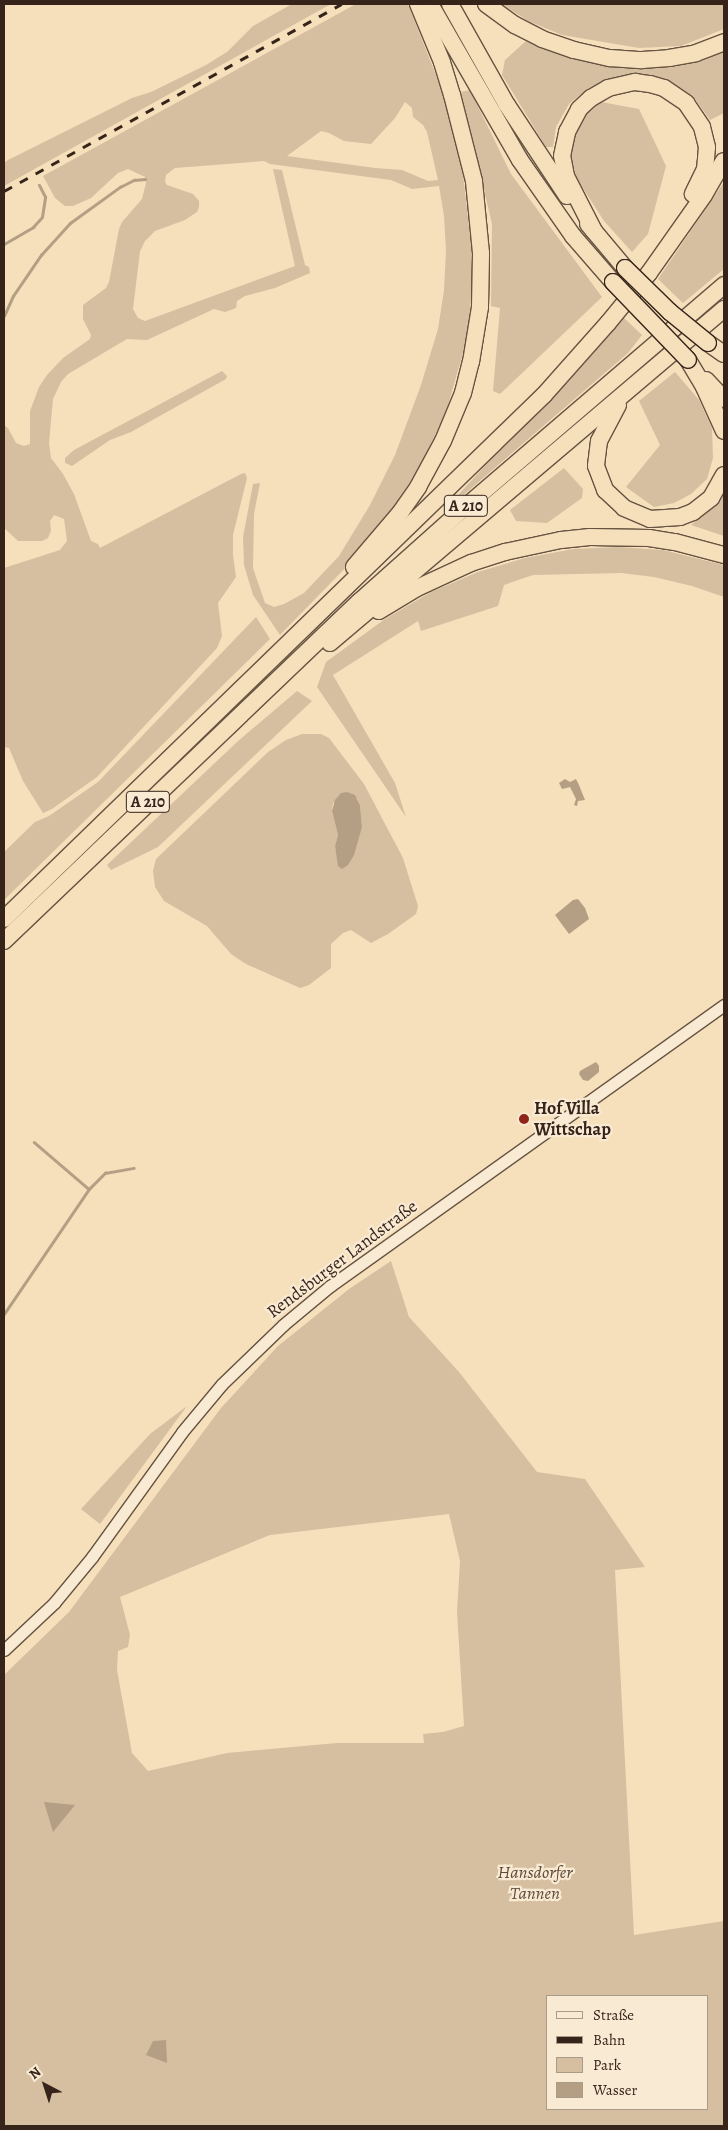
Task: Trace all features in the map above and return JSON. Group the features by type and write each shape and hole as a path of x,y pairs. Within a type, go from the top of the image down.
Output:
{"highway":[{"path":"276,656 378,540 418,487 452,421 471,362 480,307 482,281 480,224 474,181 459,118 444,70 418,4"},
{"path":"430,4 520,160 574,236 613,282 724,399"},
{"path":"450,4 530,142 594,231 625,268 670,312 724,354"},
{"path":"486,4 515,24 542,39 574,50 610,58 642,60 669,58 696,52 724,42"},
{"path":"594,231 566,176 564,167 564,144 572,120 591,98 608,88 635,82 664,88 686,103 696,116 706,138 707,158 700,184 650,273"},
{"name":"A 210","path":"4,919 544,395 650,273 704,195 724,161"},
{"name":"A 210","path":"4,941 317,640 463,509 724,285"},
{"path":"216,737 320,652 451,538 723,310"},
{"path":"688,360 704,387 724,431"},
{"path":"633,386 610,416 596,452 596,466 599,478 615,501 635,514 650,519 680,517 693,512 711,498 724,474"},
{"path":"320,652 417,588 464,566 505,552 561,540 619,537 675,542 724,554"}],"street":[{"name":"Rendsburger Landstraße","path":"4,1650 36,1622 74,1580 182,1432 222,1384 257,1348 330,1286 724,1005"}],"green space":[{"path":"292,4 331,4 4,186 4,163 8,160 132,98 151,92 206,65 227,52 253,26"},
{"path":"356,4 408,4 445,98 461,157 473,261 467,339 446,412 420,467 385,520 356,557 280,635 253,595 244,565 243,537 253,484 260,483 254,514 253,568 265,603 274,607 284,604 304,593 339,556 370,505 395,455 421,385 438,329 444,290 446,251 444,216 439,186 412,189 391,180 270,164 264,161 175,168 166,175 165,182 167,185 193,194 199,201 199,207 197,212 185,220 155,231 145,241 140,251 133,309 138,318 145,321 295,266 273,169 282,170 305,265 309,267 310,273 275,288 245,296 237,301 236,308 225,312 214,309 147,340 127,339 68,374 61,382 53,399 49,443 51,458 74,494 91,541 98,544 100,548 241,474 245,473 247,478 233,535 236,577 218,603 222,636 217,648 97,777 52,809 43,813 23,781 9,748 4,747 4,568 60,550 67,541 64,519 54,515 50,521 51,531 48,538 42,541 18,541 4,528 4,425 8,428 16,443 24,446 30,444 30,411 39,387 63,358 90,339 91,335 83,319 83,305 106,288 109,282 119,229 122,222 142,199 146,183 145,177 128,169 118,173 91,198 73,206 65,206 55,198 43,176","holes":["405,102 412,108 413,117 423,125 427,132 438,180 428,181 402,170 287,156 321,131 344,141 371,144 395,118"]},
{"path":"502,4 724,4 724,29 681,46 639,48 562,35 528,21"},
{"path":"526,41 574,57 641,68 673,67 699,62 724,52 724,113 710,120 693,96 669,83 634,75 606,79 587,89 569,104 556,127 553,147 546,147 502,75 505,60"},
{"path":"470,90 511,174 602,297 500,394 493,391 500,308 491,306 492,224 461,92"},
{"path":"601,102 639,109 666,166 648,234 632,252 604,221 577,179 571,158 574,135 585,116"},
{"path":"724,182 724,269 683,303 658,279"},
{"path":"623,317 642,335 628,353 460,498 459,494"},
{"path":"222,371 227,376 226,379 131,432 110,440 72,466 65,463 65,458 74,450"},
{"path":"675,372 699,400 712,428 713,458 707,479 691,494 674,503 654,507 626,487 660,445 639,401"},
{"path":"564,468 583,489 582,498 547,523 516,521 510,510"},
{"path":"724,495 724,536 691,525 721,498"},
{"path":"618,547 663,550 724,565 724,597 692,586 654,577 621,573 533,575 504,585 498,606 421,631 418,621 333,675 395,783 406,817 317,687 326,662 385,619 431,592 478,572 525,558 573,549"},
{"path":"256,617 270,639 4,900 4,852 35,822 49,816 98,782"},
{"path":"297,691 312,701 158,847 111,870 107,865 237,742"},
{"path":"302,734 321,734 329,738 364,784 403,858 418,906 416,914 388,934 371,943 351,930 343,933 331,944 331,968 309,985 300,988 246,964 231,954 207,926 164,901 155,887 153,871 156,859 268,752 286,740","holes":["357,798 360,805 362,827 348,865 337,856 335,846 338,835 332,811 333,803"]},
{"name":"Hansdorfer Tannen","path":"391,1261 409,1317 459,1372 537,1472 585,1479 645,1567 615,1570 634,1935 724,1921 724,2126 4,2126 4,1675 69,1612 221,1408 278,1346 349,1289","holes":["449,1514 460,1561 457,1612 464,1726 443,1732 423,1734 424,1743 337,1743 227,1753 148,1771 132,1753 117,1670 118,1651 128,1647 130,1635 120,1597 270,1535"]},
{"path":"187,1406 100,1524 81,1509 150,1434"}],"water":[{"path":"565,779 570,782 576,779 579,785 585,800 578,801 577,806 574,805 576,799 570,787 562,789 559,783"},
{"path":"347,792 355,795 360,805 362,827 354,855 348,865 342,869 338,866 335,846 338,835 332,811 335,800 341,793"},
{"path":"578,899 585,908 589,919 569,934 555,915 573,900"},
{"path":"596,1062 599,1066 599,1072 588,1081 583,1080 579,1074 580,1071"},
{"path":"44,1802 75,1805 53,1832"},
{"path":"166,2040 167,2063 146,2055 153,2041"}],"waterway":[{"path":"4,316 13,296 41,255 70,223 120,187 134,180 145,179"},
{"path":"4,244 33,227 42,217 45,197 39,185"},
{"path":"34,1142 89,1189"},
{"path":"4,1314 89,1189 105,1173 134,1168"}],"railway":[{"path":"4,191 342,4"}],"place":[{"name":"Hof Villa Wittschap","path":"524,1119"}]}
